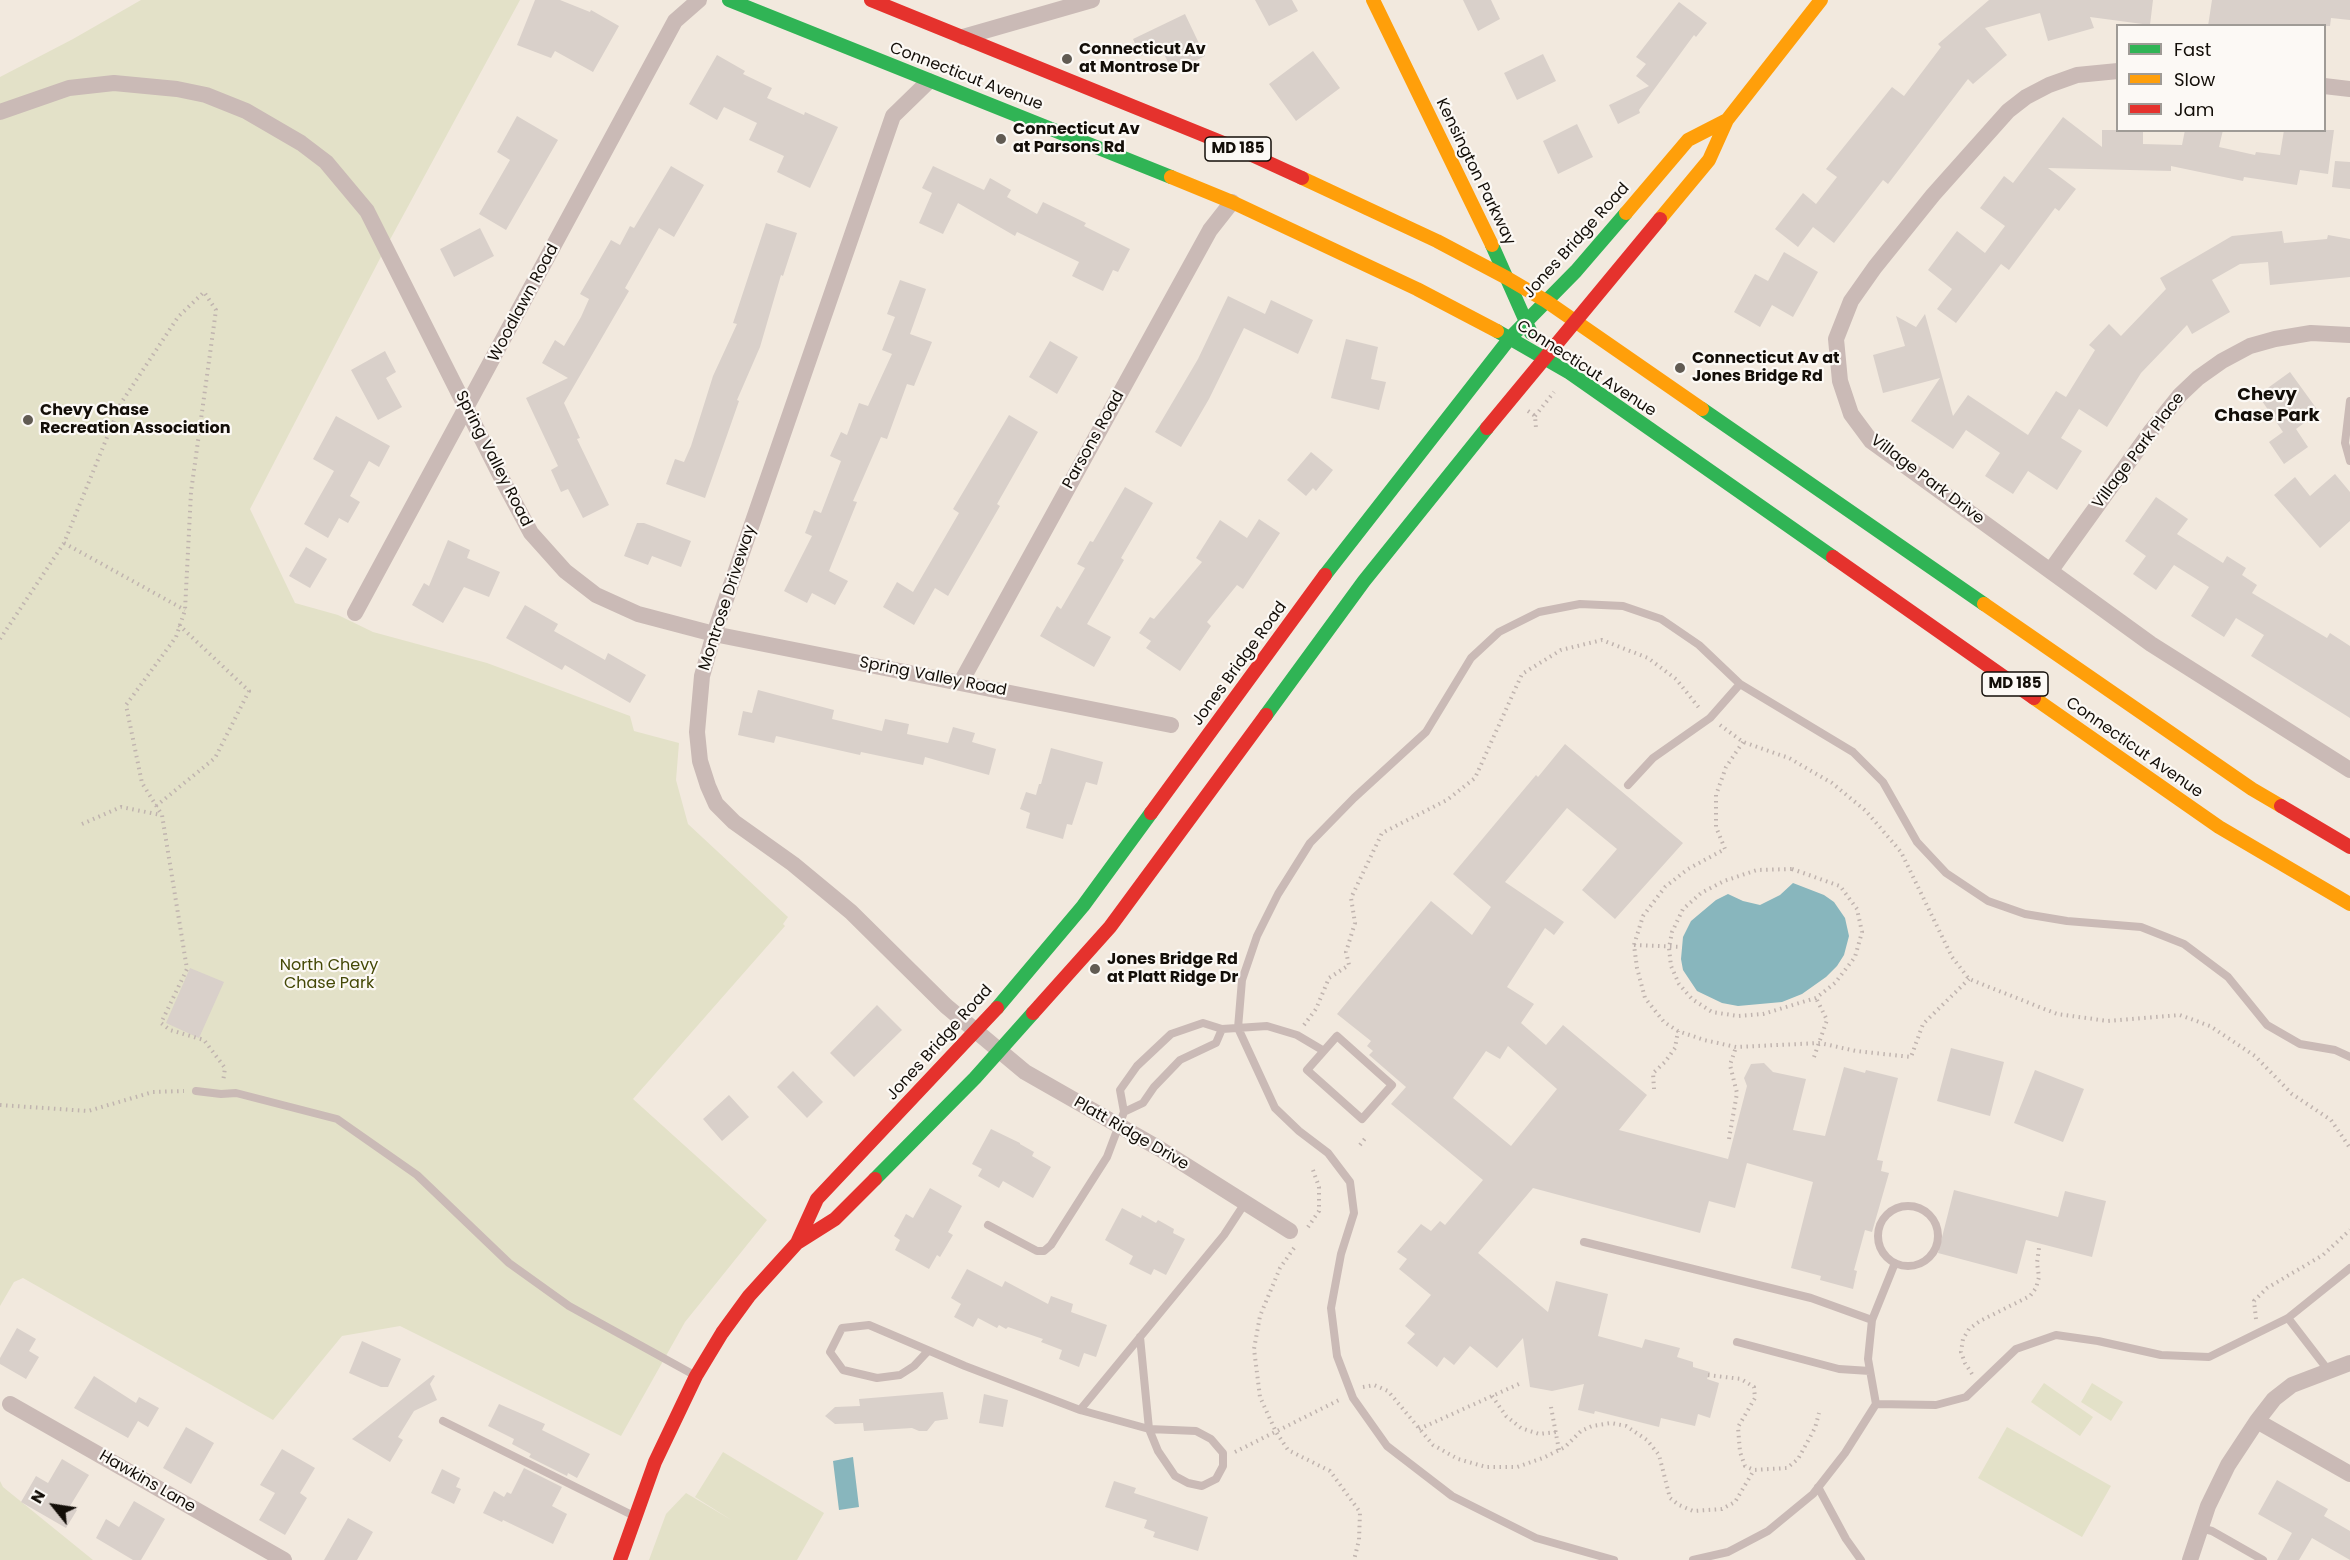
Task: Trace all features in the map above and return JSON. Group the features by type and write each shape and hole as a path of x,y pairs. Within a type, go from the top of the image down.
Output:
{"main road":[{"name":"Connecticut Avenue","path":"729,0 1232,202 1417,290 1510,338 1570,373 2219,827 2350,904"},
{"name":"Connecticut Avenue","path":"871,0 1243,151 1437,241 1507,278 1546,301 2253,789 2350,847"},
{"name":"Kensington Parkway","path":"1373,0 1475,207 1544,359"},
{"name":"Jones Bridge Road","path":"620,1560 655,1462 696,1376 722,1333 749,1296 797,1243 835,1219 1002,1051 1110,927 1364,581 1469,448 1709,160 1726,120 1821,0"},
{"name":"Jones Bridge Road","path":"797,1243 817,1199 977,1031 1083,906 1336,560 1510,338 1576,271 1688,140 1726,120"}],"street":[{"name":"Woodlawn Road","path":"355,613 675,21 699,0"},
{"path":"962,37 1092,0"},
{"name":"Village Park Drive","path":"2116,70 2077,75 2049,85 2026,97 2008,111 1933,195 1875,267 1851,301 1836,339 1840,381 1851,414 1871,441 2151,644 2350,770"},
{"name":"Montrose Driveway","path":"929,81 893,116 714,634 702,676 697,732 700,761 716,804 734,822 793,864 851,912 946,1006 977,1031"},
{"name":"Spring Valley Road","path":"0,112 69,88 114,82 146,84 206,95 246,111 301,143 326,162 368,211 531,533 564,571 596,595 638,614 714,634 1170,725"},
{"path":"2326,86 2350,89"},
{"name":"Parsons Road","path":"961,682 1210,230 1232,202"},
{"name":"Village Park Place","path":"2051,570 2151,431 2180,395 2198,378 2250,346 2311,333 2350,335"},
{"name":"Platt Ridge Drive","path":"977,1031 1025,1072 1121,1119 1160,1149 1245,1203 1298,1233"},
{"path":"2190,1560 2208,1506 2228,1465 2274,1399 2292,1385 2350,1363"},
{"name":"Hawkins Lane","path":"10,1404 284,1560"},
{"path":"2257,1421 2350,1474"}],"lane":[{"path":"2350,401 2345,442 2350,461"},
{"path":"1614,1560 1536,1538 1452,1496 1387,1446 1353,1398 1337,1356 1331,1308 1341,1254 1354,1213 1350,1182 1328,1153 1299,1131 1275,1107 1238,1028 1242,980 1257,936 1278,894 1310,843 1354,798 1426,732 1471,658 1498,632 1539,612 1580,604 1623,606 1661,619 1699,645 1740,684 1853,752 1883,782 1917,842 1946,873 1988,901 2035,916 2141,927 2184,944 2228,977 2267,1025 2300,1044 2335,1050 2350,1057"},
{"path":"1628,785 1653,758 1710,718 1740,684"},
{"path":"988,1225 1037,1251 1044,1251 1051,1245 1107,1157 1121,1119 1120,1090 1137,1066 1171,1034 1203,1023 1222,1029 1267,1026 1297,1035 1324,1051"},
{"path":"1121,1119 1143,1103 1154,1087 1180,1060 1216,1043 1222,1029"},
{"path":"1337,1036 1392,1085 1362,1119 1307,1070 1324,1051 1337,1036"},
{"path":"196,1091 236,1093 336,1119 417,1175 509,1263 569,1306 696,1376"},
{"path":"1080,1410 1224,1235 1245,1203"},
{"path":"1916,1207 1932,1218 1936,1227 1936,1246 1924,1262 1914,1265 1895,1263 1881,1250 1878,1240 1882,1221 1897,1208 1916,1207"},
{"path":"1584,1242 1811,1298 1872,1320"},
{"path":"1693,1560 1728,1552 1768,1532 1818,1487 1845,1453 1876,1404 1868,1359 1872,1320 1895,1263"},
{"path":"1876,1404 1936,1405 1966,1397 2016,1349 2055,1335 2098,1341 2161,1355 2209,1357 2288,1317 2350,1268"},
{"path":"2288,1317 2328,1370"},
{"path":"928,1351 914,1366 900,1375 877,1378 843,1370 830,1352 842,1328 869,1325 928,1351 1080,1410 1149,1429 1196,1431 1211,1439 1223,1453 1223,1467 1216,1479 1203,1486 1188,1483 1175,1476 1165,1464 1149,1429 1140,1337"},
{"path":"1737,1342 1839,1369 1870,1371"},
{"path":"443,1421 635,1517"},
{"path":"1818,1487 1846,1539 1861,1560"},
{"path":"2200,1528 2212,1531 2263,1560"}],"path":[{"path":"0,639 64,543 121,404 178,317 204,292 216,310 191,492 185,610 176,637 126,705 142,783 162,815 187,969 161,1023 170,1030 204,1040 225,1068 221,1094"},
{"path":"1536,428 1535,416 1554,392"},
{"path":"1525,409 1535,416"},
{"path":"64,543 185,610"},
{"path":"156,806 215,758 249,691 180,625"},
{"path":"1297,1035 1316,1009 1329,978 1349,965 1346,952 1355,923 1351,898 1382,833 1448,800 1475,778 1522,674 1562,650 1602,640 1648,658 1676,679 1698,708 1743,742 1789,758 1832,783 1866,811 1902,852 1952,957 1970,979 2057,1014 2108,1021 2180,1015 2210,1026 2254,1056 2292,1094 2331,1120 2350,1148"},
{"path":"1743,742 1726,767 1716,795 1716,827 1725,849 1688,869 1665,887 1643,916 1634,945 1645,998 1664,1022 1678,1031 1736,1047 1820,1043 1856,1051 1911,1057 1923,1024 1970,979"},
{"path":"82,824 121,807 162,815"},
{"path":"1792,869 1840,886 1857,909 1862,932 1855,957 1835,983 1816,998 1763,1014 1738,1016 1712,1012 1692,999 1679,984 1671,966 1669,948 1672,932 1683,909 1701,893 1724,881 1758,870 1792,869"},
{"path":"1634,945 1681,947"},
{"path":"1814,1057 1827,1020 1816,998"},
{"path":"1654,1089 1653,1073 1675,1048 1678,1031"},
{"path":"1729,1139 1737,1093 1730,1065 1736,1047"},
{"path":"0,1105 88,1111 153,1092 196,1091"},
{"path":"1360,1145 1367,1137"},
{"path":"1313,1170 1318,1187 1318,1211 1298,1233 1280,1268 1260,1316 1254,1350 1260,1397 1276,1432 1288,1450 1330,1471 1360,1512 1359,1540 1354,1560"},
{"path":"2258,1332 2254,1302 2267,1288 2323,1255 2350,1230"},
{"path":"1972,1374 1961,1352 1963,1339 1969,1329 1980,1321 2030,1296 2036,1288 2039,1277 2037,1263 2039,1248"},
{"path":"1708,1376 1741,1379 1754,1387 1755,1398 1738,1427 1740,1452 1745,1466 1754,1470 1787,1468 1798,1459 1815,1428 1819,1413"},
{"path":"1419,1429 1521,1383"},
{"path":"1363,1387 1374,1385 1388,1391 1433,1444 1458,1459 1486,1467 1517,1467 1543,1458 1559,1450 1581,1431 1592,1426 1611,1423 1626,1426 1647,1440 1659,1455 1670,1498 1679,1505 1693,1510 1722,1509 1735,1502 1754,1470"},
{"path":"1492,1396 1506,1416 1521,1428 1539,1434 1556,1432"},
{"path":"1223,1453 1235,1452 1342,1398"},
{"path":"1551,1407 1559,1450"}],"green space":[{"name":"North Chevy Chase Park","path":"141,0 520,0 386,247 250,509 295,603 338,615 373,632 487,663 630,716 634,731 679,743 676,780 688,824 788,917 783,924 785,926 633,1099 767,1220 685,1322 621,1436 400,1326 342,1336 273,1420 23,1278 14,1282 0,1306 0,77"},
{"path":"2044,1383 2093,1417 2080,1436 2031,1402"},
{"path":"2092,1383 2123,1402 2111,1421 2081,1402"},
{"path":"2007,1427 2111,1486 2082,1537 1978,1478"},
{"path":"723,1452 824,1513 797,1560 649,1560 666,1514 686,1493 733,1521 695,1497"},
{"path":"0,1481 3,1487 93,1560 0,1560"}],"water":[{"path":"1793,883 1824,895 1834,902 1845,918 1849,936 1844,955 1837,966 1802,994 1782,1002 1738,1006 1722,1003 1697,991 1683,970 1681,959 1683,937 1691,921 1716,900 1728,894 1760,905 1780,895"},
{"path":"853,1457 859,1507 839,1510 833,1461"}],"building":[{"path":"535,0 560,0 590,12 591,10 619,26 593,72 555,51 551,58 517,45"},
{"path":"1255,0 1292,0 1298,11 1269,26"},
{"path":"1463,0 1491,0 1500,19 1478,31"},
{"path":"1989,0 2153,0 2150,24 2090,17 2094,28 2048,41 2040,13 1985,28 2007,55 1973,84 1968,79 1888,184 1883,180 1834,243 1813,227 1798,247 1775,229 1803,193 1816,204 1837,177 1826,169 1892,87 1904,96 1941,47 1938,44"},
{"path":"2212,0 2350,0 2350,20 2331,18 2330,26 2326,24 2208,24"},
{"path":"1679,2 1707,23 1696,37 1694,35 1639,110 1640,113 1618,124 1609,105 1649,86 1636,76 1646,64 1636,57"},
{"path":"1185,14 1205,56 1173,72 1160,46 1141,56 1133,39"},
{"path":"1313,51 1340,88 1296,121 1269,84"},
{"path":"1543,54 1556,81 1517,100 1504,73"},
{"path":"717,55 745,71 743,74 772,88 767,98 838,127 810,188 777,172 784,156 749,140 757,123 724,107 717,120 689,104"},
{"path":"517,116 558,140 506,230 479,214 510,160 497,152"},
{"path":"2063,117 2102,147 2102,130 2143,132 2143,144 2182,145 2185,132 2223,132 2219,147 2255,155 2256,152 2280,155 2284,132 2334,130 2328,174 2300,170 2297,185 2244,177 2243,181 2171,166 2171,171 2048,168 2076,189 2059,211 2055,208 2009,270 2001,264 1956,323 1937,309 1952,289 1928,270 1957,231 1985,253 2005,226 1980,208 2004,176 2013,183"},
{"path":"1577,124 1593,157 1558,174 1543,141"},
{"path":"2335,161 2350,162 2350,189 2332,187"},
{"path":"671,166 704,185 674,237 659,228 625,288 629,291 564,403 580,438 577,439 609,505 583,518 568,489 561,492 551,470 558,466 526,398 568,378 542,363 555,340 564,346 581,317 589,299 580,294 611,240 620,245 630,226 634,228"},
{"path":"933,166 984,190 990,178 1011,190 1007,197 1037,214 1043,202 1086,223 1084,226 1130,249 1118,272 1113,270 1103,291 1072,276 1079,262 1017,232 1015,236 958,203 943,234 919,223 932,193 922,188"},
{"path":"766,223 797,233 783,276 781,275 760,347 737,400 739,401 705,498 666,484 675,459 684,462 691,446 713,376 737,324 733,323"},
{"path":"480,228 494,256 454,277 440,249"},
{"path":"2282,231 2284,243 2327,239 2328,235 2350,239 2350,277 2270,285 2268,262 2240,264 2212,280 2230,312 2192,334 2187,325 2141,373 2107,427 2079,409 2061,438 2082,451 2057,490 2028,471 2013,494 1985,476 2000,453 1966,430 1953,449 1911,421 1940,378 1883,393 1873,355 1905,346 1896,316 1916,327 1925,314 1953,416 1968,395 2028,435 2056,391 2066,397 2095,350 2089,345 2109,324 2121,336 2166,289 2160,278 2232,236"},
{"path":"1784,252 1818,272 1793,317 1772,305 1760,327 1734,312 1755,274 1768,281"},
{"path":"900,280 926,289 910,334 932,342 914,386 907,384 887,439 881,437 853,501 857,502 829,571 848,581 835,605 812,593 807,603 784,591 812,536 805,533 814,510 821,513 841,461 830,456 841,432 847,435 859,403 868,406 892,354 882,350 895,317 887,314"},
{"path":"1228,296 1265,314 1271,300 1313,320 1298,354 1244,328 1209,399 1181,447 1155,432 1198,359"},
{"path":"1346,339 1378,347 1371,379 1386,382 1379,410 1331,398"},
{"path":"1050,341 1078,357 1057,394 1029,377"},
{"path":"385,351 396,372 386,378 402,407 378,420 351,370"},
{"path":"2290,372 2319,412 2296,429 2308,447 2284,464 2269,442 2283,432 2258,395"},
{"path":"1009,415 1038,432 997,504 1000,506 948,596 935,588 914,625 883,607 897,582 913,592 959,513 953,509"},
{"path":"336,416 390,446 379,467 369,461 350,496 360,502 348,523 339,518 328,538 304,524 334,471 313,459"},
{"path":"1311,452 1333,470 1316,491 1313,488 1306,496 1287,480"},
{"path":"2335,474 2350,492 2350,521 2320,548 2274,495 2295,477 2310,496"},
{"path":"1125,487 1153,503 1121,558 1124,560 1087,624 1111,637 1094,667 1040,636 1057,606 1061,609 1085,568 1077,564 1090,541 1093,542"},
{"path":"2156,497 2188,519 2177,534 2223,563 2227,556 2246,568 2242,575 2257,585 2252,593 2327,638 2330,633 2350,646 2350,718 2251,656 2264,635 2236,618 2224,637 2191,616 2209,587 2174,565 2156,590 2133,574 2146,556 2125,541"},
{"path":"1259,519 1280,533 1243,589 1237,585 1207,622 1211,626 1180,671 1146,648 1151,641 1139,633 1150,617 1154,619 1202,562 1196,558 1220,520 1247,538"},
{"path":"637,523 644,523 691,541 681,567 652,556 648,565 624,556"},
{"path":"448,540 470,550 467,558 500,572 489,597 464,587 443,623 412,605 424,583 429,586"},
{"path":"306,547 327,559 310,588 289,576"},
{"path":"525,605 558,624 554,631 605,660 608,653 646,675 630,703 565,665 562,670 506,638"},
{"path":"758,690 834,710 832,719 882,731 885,719 909,724 907,734 948,743 953,727 975,733 972,742 996,749 989,775 925,757 923,765 861,752 860,755 776,736 774,743 738,735 743,711 752,713"},
{"path":"1565,744 1683,843 1615,919 1582,890 1617,849 1567,808 1505,882 1564,922 1554,935 1545,928 1507,987 1534,1004 1521,1023 1546,1045 1563,1025 1647,1095 1619,1130 1728,1159 1747,1086 1744,1078 1751,1064 1764,1063 1773,1072 1806,1079 1793,1130 1825,1136 1844,1067 1898,1078 1877,1160 1883,1161 1881,1171 1889,1173 1872,1232 1865,1230 1854,1270 1857,1271 1853,1289 1820,1280 1821,1276 1791,1268 1813,1182 1747,1163 1735,1208 1709,1201 1700,1233 1533,1188 1478,1253 1548,1312 1556,1281 1608,1294 1598,1336 1642,1348 1645,1339 1680,1348 1677,1357 1693,1362 1693,1367 1710,1372 1707,1379 1719,1383 1710,1418 1698,1414 1695,1426 1661,1418 1659,1427 1595,1411 1594,1414 1578,1410 1584,1384 1552,1391 1530,1387 1523,1338 1497,1368 1470,1346 1454,1365 1444,1357 1437,1367 1407,1343 1415,1334 1405,1326 1431,1295 1399,1269 1407,1259 1397,1252 1421,1224 1431,1231 1440,1221 1445,1225 1483,1180 1391,1104 1406,1087 1369,1055 1373,1051 1367,1046 1371,1041 1337,1014 1431,901 1472,935 1491,907 1453,874 1536,775 1538,777","holes":["1508,1046 1557,1089 1511,1146 1453,1098 1486,1051 1500,1059"]},
{"path":"1051,748 1103,762 1097,785 1086,782 1072,825 1067,824 1063,839 1026,828 1030,813 1020,809 1026,792 1036,795"},
{"path":"190,968 224,982 199,1038 166,1023"},
{"path":"877,1005 902,1030 854,1077 830,1053"},
{"path":"1951,1048 2004,1062 1990,1116 1937,1101"},
{"path":"2035,1070 2084,1089 2063,1142 2014,1123"},
{"path":"793,1071 823,1102 807,1118 777,1087"},
{"path":"729,1095 749,1117 722,1141 703,1119"},
{"path":"991,1129 1020,1143 1034,1152 1032,1156 1051,1167 1033,1198 1003,1181 999,1188 978,1176 982,1169 972,1164"},
{"path":"930,1188 962,1206 948,1232 953,1235 940,1257 937,1255 929,1269 895,1250 900,1240 894,1236 906,1214 913,1218"},
{"path":"1954,1190 2058,1217 2065,1191 2106,1201 2092,1257 2026,1240 2017,1274 1938,1253"},
{"path":"1122,1208 1156,1223 1158,1220 1174,1229 1173,1233 1185,1239 1166,1275 1154,1269 1151,1275 1129,1264 1133,1256 1105,1240"},
{"path":"967,1269 1002,1287 1005,1281 1048,1304 1051,1296 1073,1304 1071,1312 1107,1325 1096,1357 1084,1353 1079,1367 1059,1359 1062,1350 1041,1342 1043,1339 1008,1327 1006,1329 999,1325 997,1328 978,1318 973,1327 954,1317 961,1304 951,1298"},
{"path":"17,1328 36,1339 29,1351 39,1357 26,1379 0,1364 0,1358"},
{"path":"362,1341 401,1359 388,1387 381,1387 349,1373"},
{"path":"433,1375 435,1376 430,1384 437,1400 414,1411 398,1437 403,1440 390,1462 352,1439"},
{"path":"94,1376 136,1403 139,1397 159,1408 148,1427 138,1421 128,1438 74,1408"},
{"path":"943,1392 948,1419 935,1421 927,1431 912,1428 864,1431 863,1423 835,1424 825,1416 835,1407 860,1406 859,1399"},
{"path":"984,1394 1008,1400 1003,1427 979,1423"},
{"path":"499,1404 545,1424 542,1430 590,1454 577,1478 568,1473 567,1476 529,1457 531,1454 512,1444 514,1439 488,1426"},
{"path":"186,1427 214,1443 191,1484 163,1468"},
{"path":"282,1449 315,1468 300,1493 307,1498 285,1535 259,1520 275,1493 260,1485"},
{"path":"62,1459 89,1475 70,1506 77,1510 66,1528 21,1502 36,1476 48,1483"},
{"path":"524,1468 562,1487 552,1506 567,1514 553,1544 483,1513 494,1491 504,1497 507,1492 511,1494"},
{"path":"442,1469 460,1478 456,1487 461,1489 454,1504 431,1493"},
{"path":"2277,1480 2328,1509 2324,1516 2350,1531 2350,1560 2312,1538 2299,1560 2277,1560 2292,1533 2258,1514"},
{"path":"1114,1481 1136,1488 1134,1493 1208,1517 1198,1551 1153,1537 1155,1532 1144,1528 1147,1520 1105,1507"},
{"path":"134,1501 165,1519 141,1560 133,1560 96,1538 106,1519 119,1527"},
{"path":"348,1518 373,1532 357,1560 324,1560"}],"traffic: fast":[{"path":"729,0 1171,177"},
{"path":"1325,575 1510,338 1576,271 1626,213"},
{"path":"1492,245 1531,333"},
{"path":"1497,331 1570,373 1833,557"},
{"path":"1702,409 1984,604"},
{"path":"1266,715 1364,581 1487,428"},
{"path":"997,1008 1083,906 1151,813"},
{"path":"875,1179 975,1078 1033,1013"}],"traffic: slow":[{"path":"1373,0 1492,245"},
{"path":"1660,219 1709,160 1727,120 1821,0"},
{"path":"1626,213 1688,140 1727,120"},
{"path":"1171,177 1232,202 1417,289 1497,331"},
{"path":"1302,178 1437,241 1507,278 1546,301 1702,409"},
{"path":"1984,604 2252,789 2281,806"},
{"path":"2034,698 2219,827 2350,904"}],"traffic: jam":[{"path":"871,0 1243,151 1302,178"},
{"path":"1487,428 1660,219"},
{"path":"1833,557 2034,698"},
{"path":"1151,813 1325,575"},
{"path":"1033,1013 1110,927 1266,715"},
{"path":"2281,806 2350,847"},
{"path":"797,1243 817,1199 997,1008"},
{"path":"620,1560 655,1462 696,1376 722,1333 749,1296 797,1243 835,1219 875,1179"}],"place":[{"name":"Connecticut Av at Montrose Dr","path":"1067,59"},
{"name":"Connecticut Av at Parsons Rd","path":"1001,139"},
{"name":"Connecticut Av at Jones Bridge Rd","path":"1680,368"},
{"name":"Chevy Chase Recreation Association","path":"28,420"},
{"name":"Jones Bridge Rd at Platt Ridge Dr","path":"1095,969"}],"district":[{"name":"Chevy Chase Park","path":"2267,405"}]}
